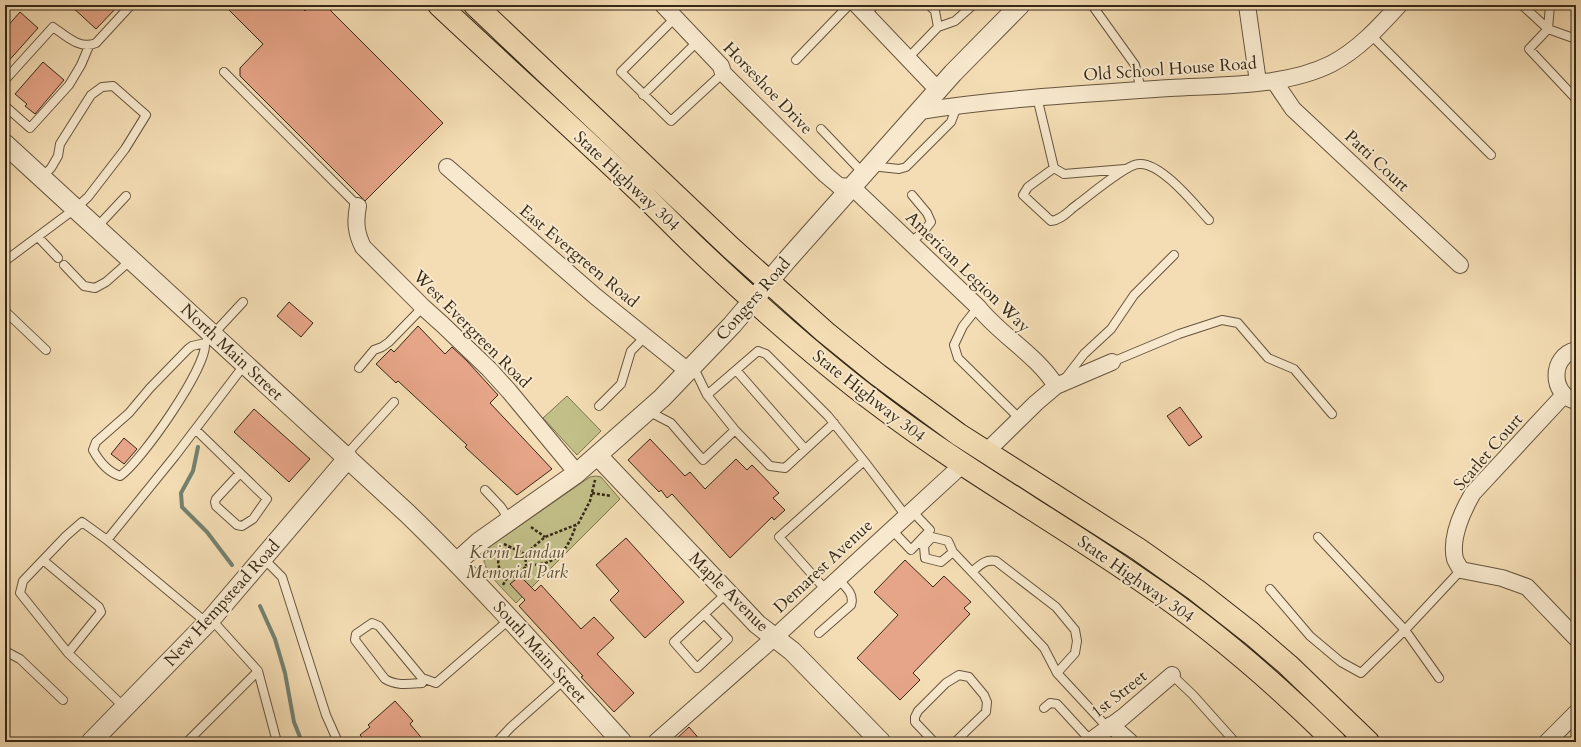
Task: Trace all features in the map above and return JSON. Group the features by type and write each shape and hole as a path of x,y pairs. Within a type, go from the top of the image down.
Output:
{"main road":[{"name":"State Highway 304","path":"439,5 642,194 753,300 799,341 855,387 962,465 1121,566 1180,608 1255,667 1290,698 1335,742"},
{"name":"State Highway 304","path":"475,5 768,282 866,366 986,452 1138,549 1196,590 1252,634 1288,665 1368,742"}],"street":[{"name":"Horseshoe Drive","path":"662,5 721,66 723,73 826,175 839,186 862,176"},
{"name":"Congers Road","path":"457,562 479,542 577,473 648,412 753,300 938,90 970,55 1020,5"},
{"path":"1247,5 1266,82"},
{"name":"Old School House Road","path":"920,111 1037,97 1266,82 1301,76 1330,65 1350,54 1371,35 1399,5"},
{"path":"866,8 908,58 938,90"},
{"name":"Patti Court","path":"1266,82 1292,109 1460,264"},
{"name":"North Main Street","path":"5,144 131,259 209,339 245,364 408,514 457,562"},
{"name":"East Evergreen Road","path":"447,167 595,296 645,337 690,368"},
{"name":"American Legion Way","path":"862,176 910,243 978,307 987,319 1042,367 1059,384"},
{"name":"West Evergreen Road","path":"358,206 356,228 358,238 363,247 423,307 443,324 489,369 577,473"},
{"path":"1570,398 1558,385 1556,371 1564,356 1576,350"},
{"path":"986,452 1020,418 1059,384 1112,362"},
{"name":"Scarlet Court","path":"1461,570 1455,559 1455,541 1464,509 1473,493 1570,398"},
{"name":"Maple Avenue","path":"598,456 757,624 792,651 876,740"},
{"name":"New Hempstead Road","path":"91,742 209,621 346,457"},
{"name":"Demarest Avenue","path":"656,742 775,637 962,465"},
{"name":"South Main Street","path":"457,562 622,742"},
{"path":"1461,570 1502,578 1527,587 1576,638"},
{"name":"1st Street","path":"1090,741 1172,675"},
{"path":"1547,742 1576,713"},
{"path":"1110,726 1130,742"}],"lane":[{"path":"5,80 53,27 73,41 89,46 96,43 131,5"},
{"path":"796,60 849,5"},
{"path":"929,5 935,12 938,27"},
{"path":"908,58 938,27 955,21 972,5"},
{"path":"1092,5 1135,65 1141,90"},
{"path":"1522,5 1548,29 1576,39"},
{"path":"1550,5 1548,29 1529,49 1576,99"},
{"path":"675,18 621,72 671,121 723,73"},
{"path":"1371,35 1491,156"},
{"path":"643,95 697,42"},
{"path":"5,106 30,128 69,85 81,65 89,46"},
{"path":"224,72 358,206"},
{"path":"5,261 76,208 88,197 125,149 146,115 113,86 102,87 91,95 60,144 58,156 51,168 42,177"},
{"path":"1037,97 1054,168 1064,174 1128,169"},
{"path":"821,129 862,176 906,167 951,122 957,106"},
{"path":"1054,168 1028,187 1023,196 1051,221 1059,220 1067,212 1128,169 1139,164 1150,165 1166,175 1209,220"},
{"path":"910,243 924,231 930,222 927,213 912,195"},
{"path":"97,228 126,196"},
{"path":"38,237 58,258"},
{"path":"1059,384 1084,354 1111,329 1134,295 1174,255"},
{"path":"64,265 84,286 95,288 106,282 131,259"},
{"path":"209,339 188,349 150,388 129,413 96,442 93,450 96,456 101,463 114,474 120,476 125,473 146,448 170,415 191,379 209,339 243,302"},
{"path":"359,368 374,350 382,348 389,342 423,307"},
{"path":"978,307 964,326 954,345 958,358 1020,418"},
{"path":"5,311 46,350"},
{"path":"1112,362 1179,334 1222,320 1238,324 1268,358 1294,369 1332,414"},
{"path":"599,406 621,384 631,351 645,337"},
{"path":"707,395 758,351 766,354 834,423 864,461 909,513 930,530 921,544 925,558 941,562 953,552"},
{"path":"107,540 196,430 245,364"},
{"path":"690,368 707,395 735,430 770,466 785,468 834,423"},
{"path":"736,370 805,449"},
{"path":"346,457 394,402"},
{"path":"648,412 670,423 703,460 735,430"},
{"path":"196,430 267,499 253,519 242,526 237,525 216,506 215,502 216,499 240,473"},
{"path":"819,633 851,605 851,593 831,584 779,537 864,461"},
{"path":"485,490 501,507 510,521"},
{"path":"124,707 68,653 20,593 23,581 66,536 82,522 209,621 258,671 277,742"},
{"path":"891,529 911,550 932,537 948,541 953,552 1044,648 1057,673 1110,726"},
{"path":"1318,537 1405,630 1439,678"},
{"path":"263,558 282,577 326,715 338,742"},
{"path":"43,560 98,607 101,612 68,653"},
{"path":"972,572 984,562 996,560 1056,607 1075,630 1077,641 1075,653 1057,673"},
{"path":"1270,589 1310,636 1341,662 1361,673 1405,630 1461,570"},
{"path":"704,614 728,639 697,668 674,642 704,614 727,593"},
{"path":"422,678 422,683 409,684 392,683 385,679 355,640 356,634 372,623 379,626 422,678 436,683 510,619"},
{"path":"5,650 20,659 63,700"},
{"path":"187,742 258,671"},
{"path":"934,742 915,722 915,717 918,711 946,683 959,675 969,677 984,694 987,702 986,712 955,742"},
{"path":"1172,675 1193,695 1235,742"},
{"path":"497,742 511,727 565,679"},
{"path":"1044,708 1050,703 1057,704 1090,741"}],"path":[{"path":"526,565 540,565 553,561 564,550 571,540 576,525 590,501 595,480"},
{"path":"592,493 611,496"},
{"path":"525,554 545,537 576,525"},
{"path":"531,527 545,537"},
{"path":"500,543 525,554"},
{"path":"507,578 499,570 497,561 500,553 511,547"},
{"path":"507,578 515,577 523,570 526,565 525,554"},
{"path":"503,585 507,578"}],"green space":[{"path":"567,396 601,431 577,455 543,418"},
{"name":"Kevin Landau Memorial Park","path":"590,477 601,477 620,499 516,603 488,571 484,561 485,554 492,545"}],"building":[{"path":"70,5 119,5 96,29"},
{"path":"224,5 299,5 305,11 311,5 325,5 443,123 365,201 240,76 240,68 263,44"},
{"path":"20,12 38,28 5,65 5,29"},
{"path":"43,62 64,80 35,114 25,106 27,104 15,94"},
{"path":"289,302 313,323 301,337 277,316"},
{"path":"418,326 445,354 452,347 467,361 498,395 490,403 552,469 517,495 465,447 467,445 398,381 396,383 376,364 391,349 394,352"},
{"path":"1180,407 1202,437 1189,446 1167,416"},
{"path":"254,409 310,459 289,482 234,432"},
{"path":"124,438 137,449 124,464 111,454"},
{"path":"650,439 685,476 690,472 705,489 736,459 747,470 752,465 779,493 773,498 785,510 774,520 772,517 730,558 672,494 667,498 661,490 659,492 628,460"},
{"path":"626,538 684,602 645,638 610,600 619,591 596,565"},
{"path":"905,560 933,587 944,576 971,602 964,608 970,614 913,673 920,680 900,700 857,658 898,615 874,592"},
{"path":"520,576 535,591 541,585 581,629 594,617 614,638 597,654 634,693 614,712 581,677 583,676 519,606 525,600 510,584"},
{"path":"395,701 413,721 410,724 425,742 366,742 360,735 370,727 368,725"},
{"path":"689,727 702,742 673,742"}],"waterway":[{"path":"198,447 193,471 181,493 182,507 207,532 232,565"},
{"path":"260,606 275,639 285,673 294,722 302,742"}]}
